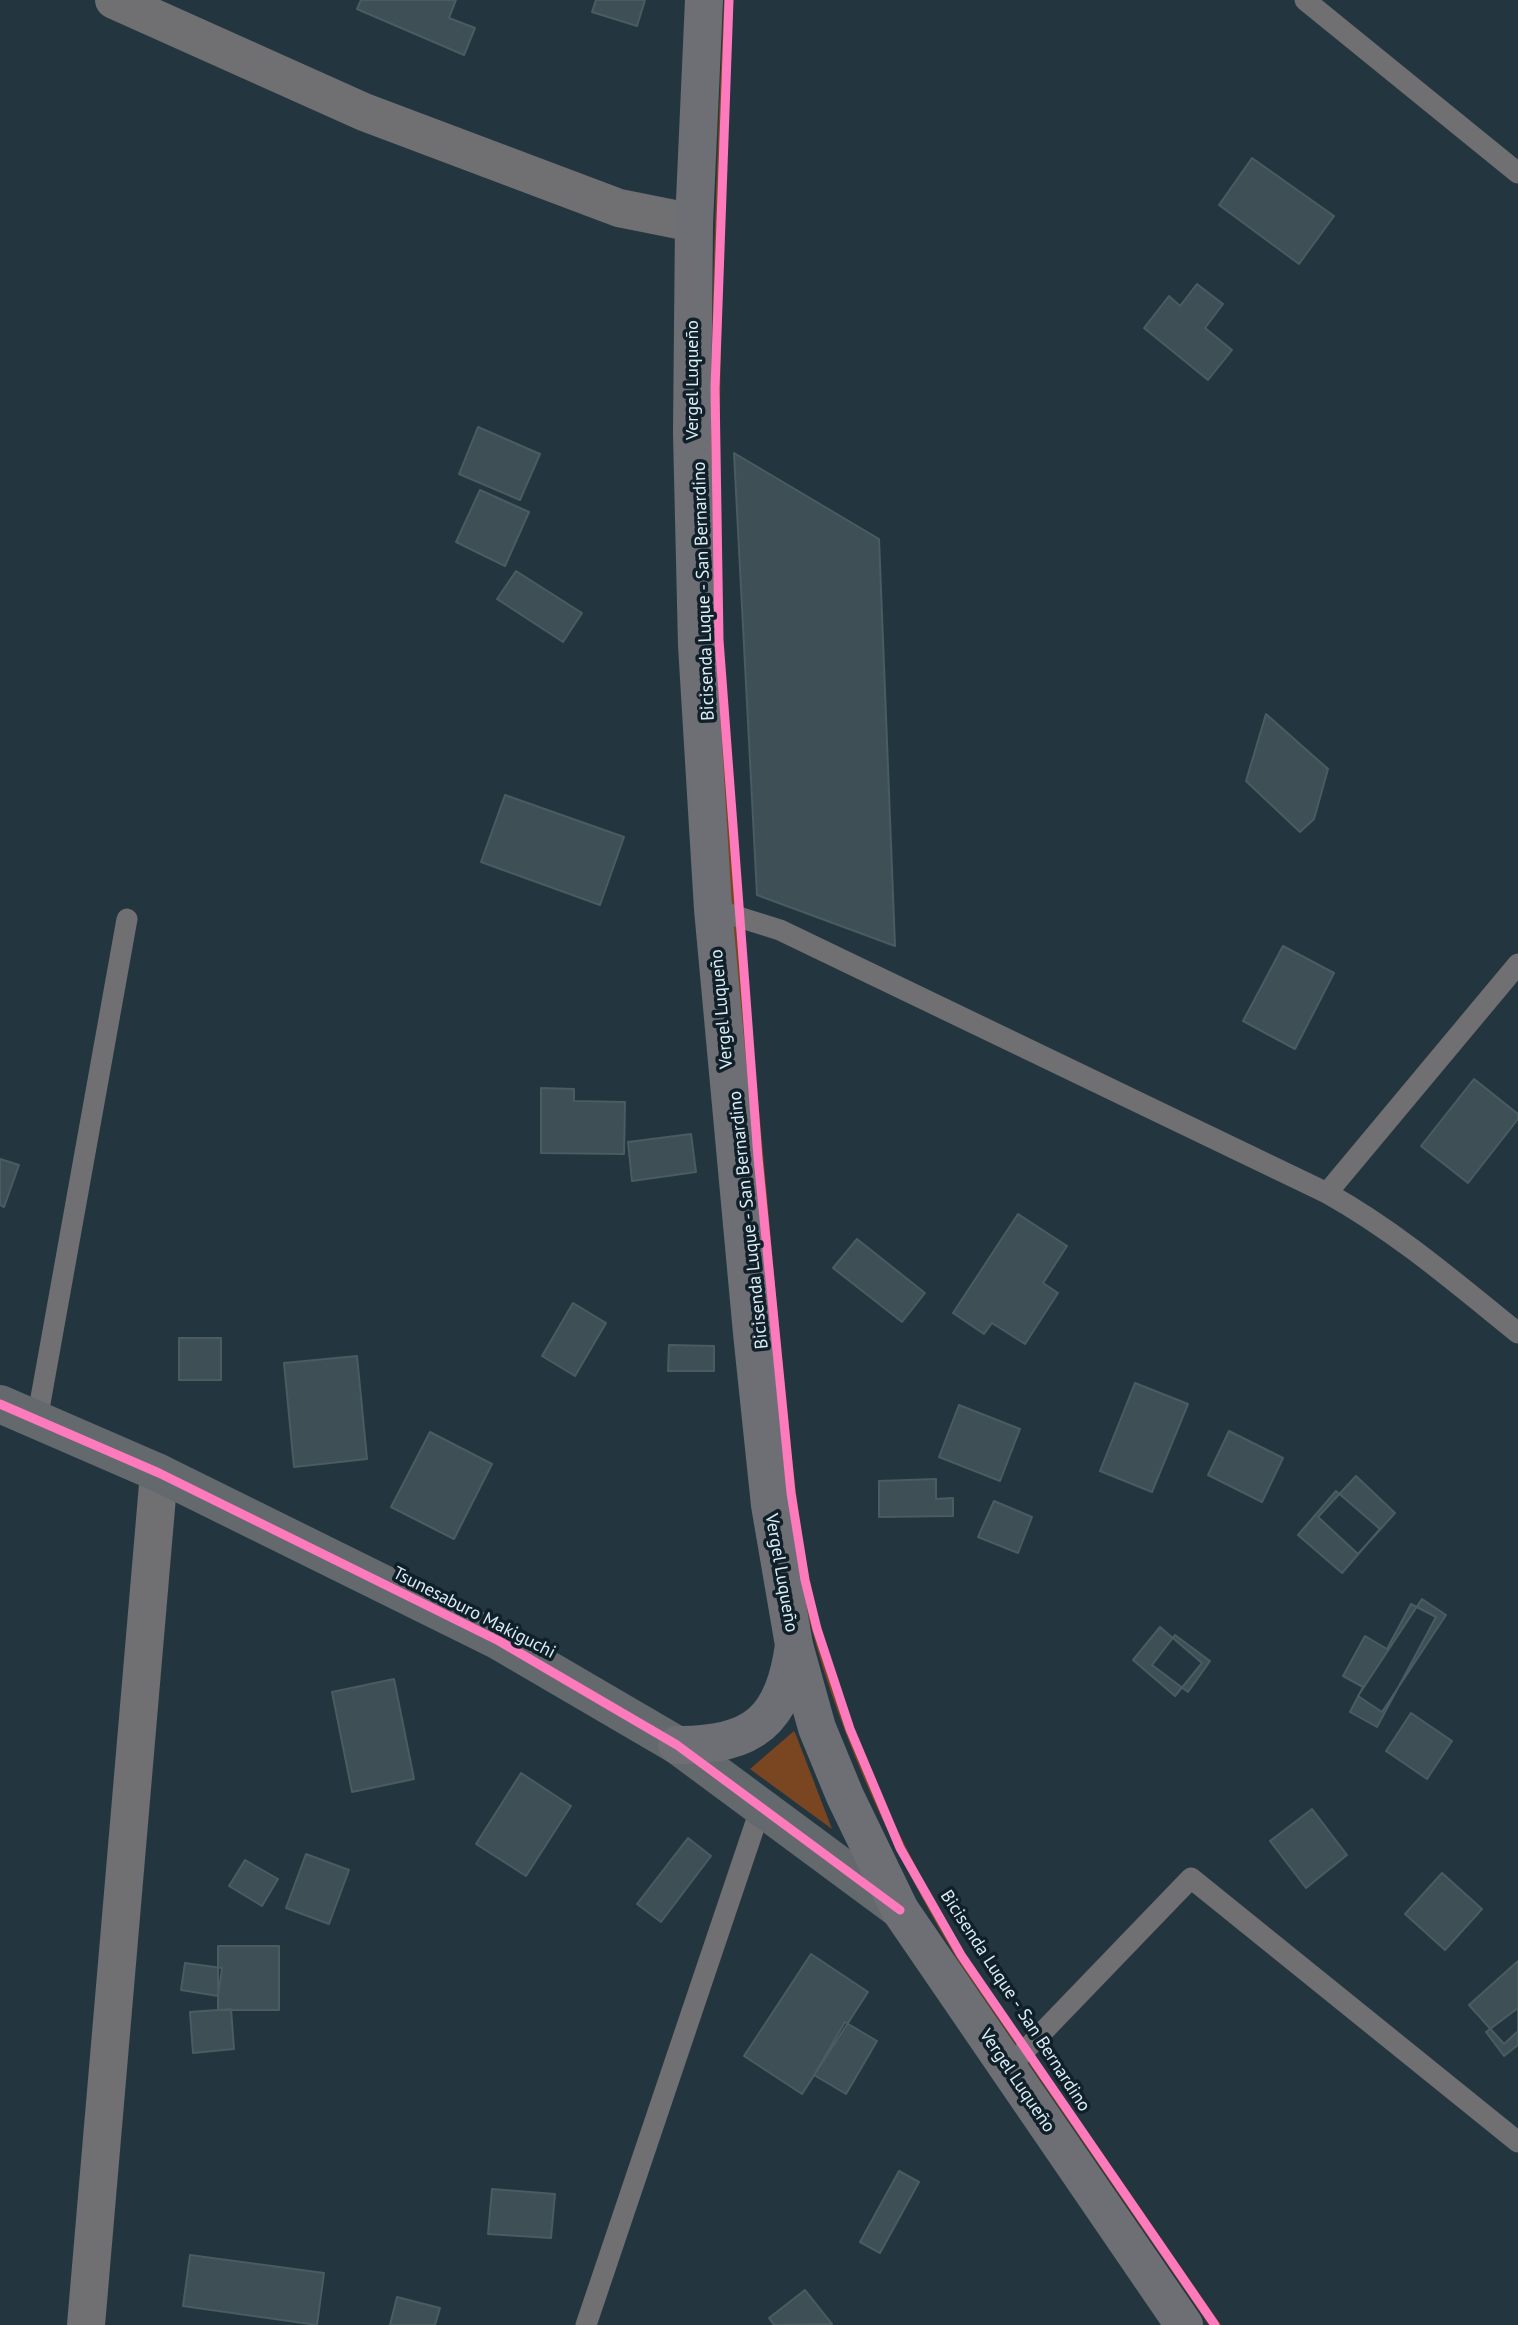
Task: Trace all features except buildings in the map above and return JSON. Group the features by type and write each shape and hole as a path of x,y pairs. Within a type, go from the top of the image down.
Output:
{"main road":[{"name":"Vergel Luqueño","path":"704,0 694,223 692,433 697,645 713,909 770,1505 793,1644 817,1728 845,1796 900,1910 1184,2325"},
{"path":"677,1745 719,1744 738,1739 755,1729 775,1704 790,1672 793,1644"}],"street":[{"path":"114,0 364,112 619,208 694,223"},
{"name":"Tsunesaburo Makiguchi","path":"0,1404 159,1473 499,1641 677,1745 900,1910"},
{"path":"86,2325 159,1473"}],"lane":[{"path":"1314,3 1518,173"},
{"path":"713,909 780,930 1327,1193 1372,1219 1414,1249 1518,1333"},
{"path":"37,1420 127,919"},
{"path":"1327,1193 1518,964"},
{"path":"586,2325 761,1807"},
{"path":"1008,2068 1191,1878 1518,2142"}],"shaded area":[{"path":"724,0 733,0 720,394 720,552 728,753 737,876 795,1488 812,1591 830,1662 861,1749 899,1834 943,1916 966,1956 1221,2325 1209,2325 959,1962 936,1922 892,1839 854,1755 823,1668 804,1597 787,1493 765,1269 731,902 716,680 711,532 711,399"},
{"path":"794,1731 796,1735 832,1829 750,1769"}],"cycle path":[{"name":"Bicisenda Luque - San Bernardino","path":"729,0 715,388 719,640 758,1158 791,1493 805,1580 817,1629 850,1729 900,1848 961,1955 1215,2325"},
{"path":"0,1404 159,1473 499,1641 677,1745 900,1910"}]}
